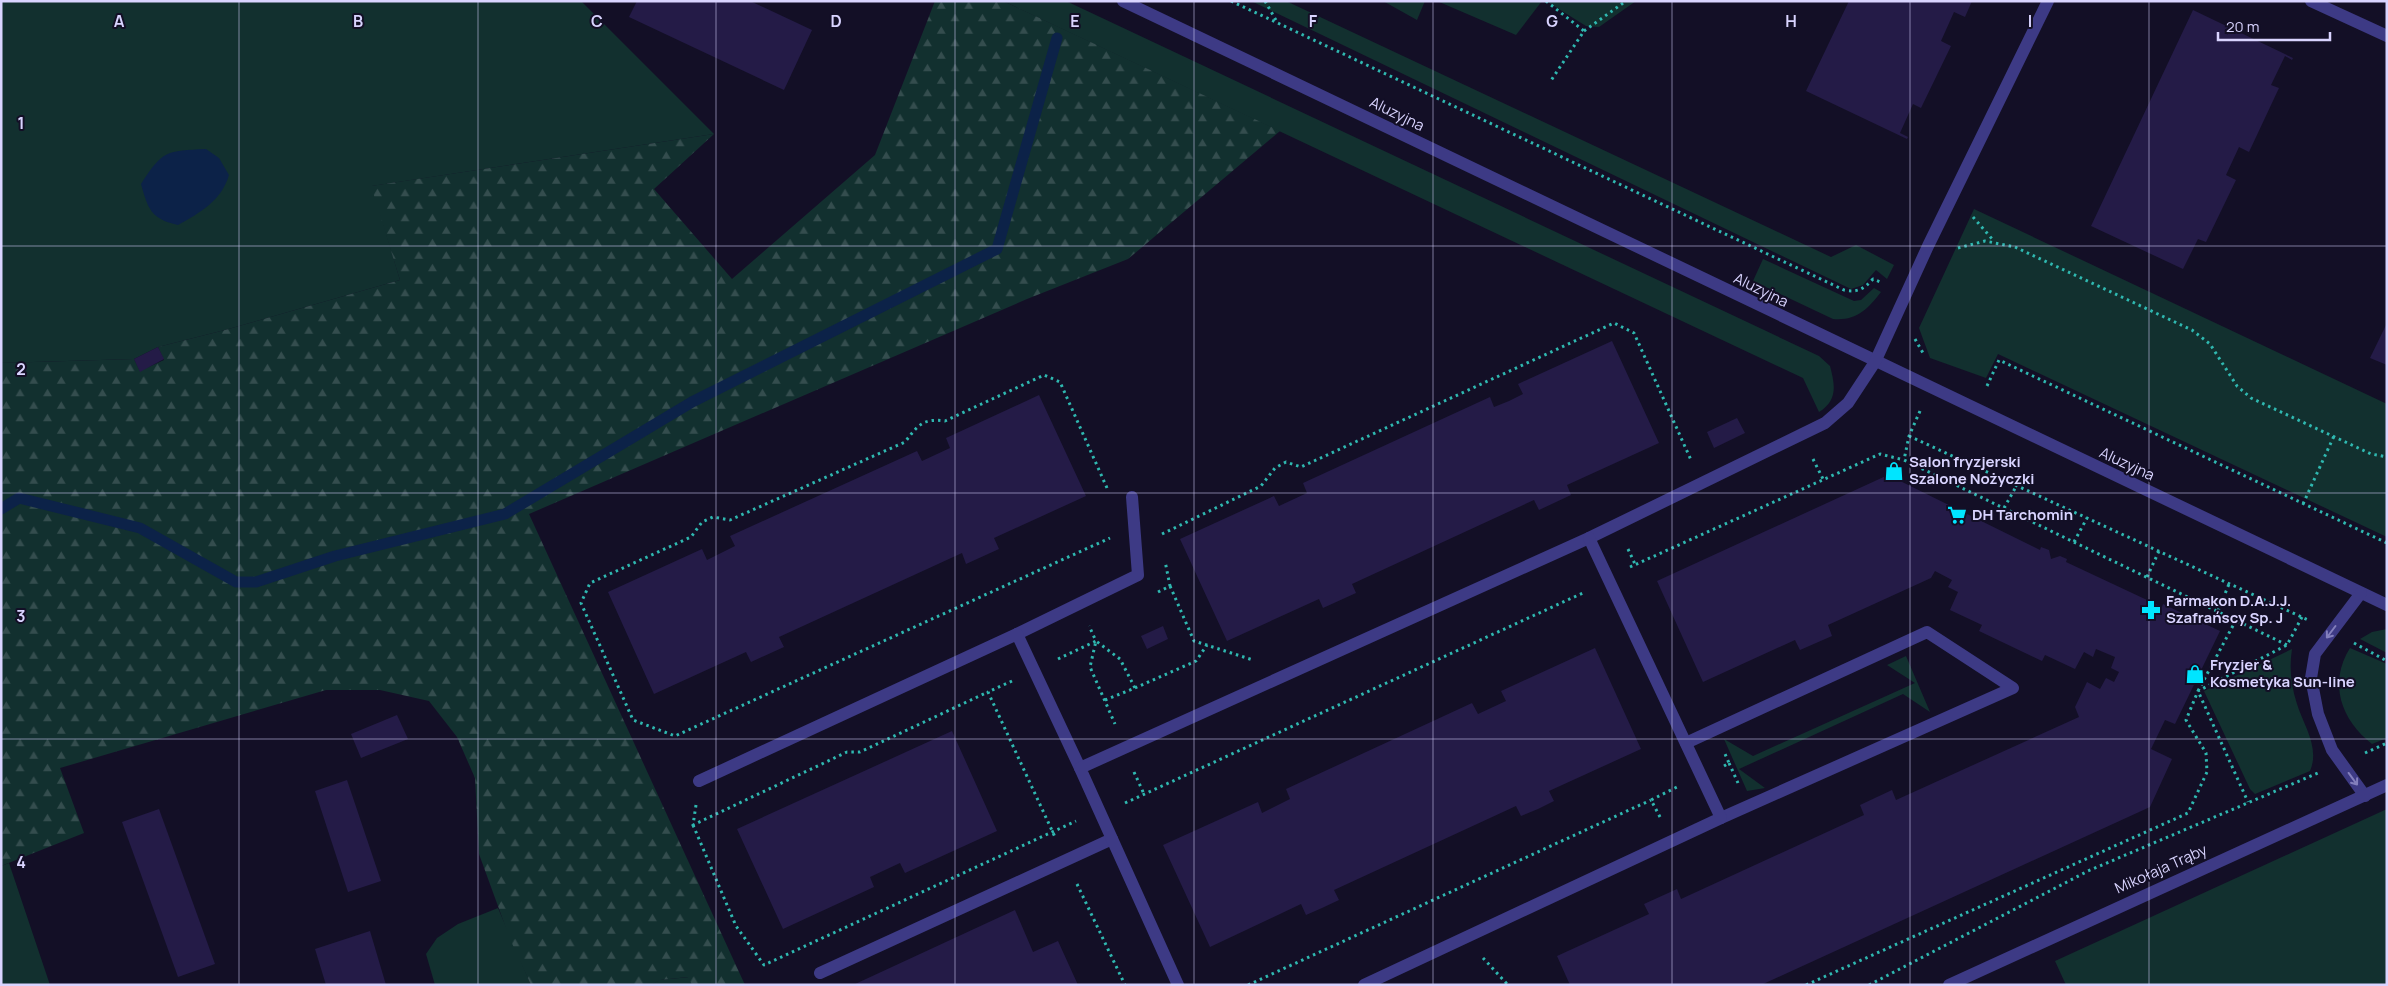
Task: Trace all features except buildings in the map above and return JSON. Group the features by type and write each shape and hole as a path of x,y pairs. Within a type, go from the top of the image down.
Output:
{"street":[{"name":"Aluzyjna","path":"1123,1 2387,605"},
{"path":"1080,768 1589,538 1825,423 1848,403 1875,362 1928,246 2048,1"},
{"path":"2311,1 2387,36"},
{"path":"699,781 1018,634 1138,575 1132,497"},
{"path":"1589,538 1721,818"},
{"path":"2361,593 2315,654 2311,678 2318,714 2332,750 2365,796"},
{"path":"1364,985 1721,818 2013,688 1927,632 1686,744"},
{"path":"1018,634 1178,985"},
{"name":"Mikołaja Trąby","path":"1949,985 2387,785"},
{"path":"820,973 1112,839"}],"path":[{"path":"1231,1 1844,290 1853,292 1865,288 1873,279 1890,287"},
{"path":"1265,1 1278,23"},
{"path":"1546,1 1584,31"},
{"path":"1550,82 1584,31 1626,1"},
{"path":"1968,210 1985,234 1998,242 2014,247 2104,287 2192,330 2210,344 2237,386 2251,398 2370,454 2387,457"},
{"path":"1954,250 1978,242 1998,242"},
{"path":"1162,543 1161,534 1261,486 1275,468 1286,462 1301,467 1614,323 1634,333 1693,462 1684,466"},
{"path":"1911,331 1925,355"},
{"path":"1979,383 1987,386 2000,360 2387,543"},
{"path":"1108,492 1060,382 1044,375 945,421 931,419 917,426 904,442 730,520 713,517 702,522 691,537 590,583 581,603 633,720 675,736 1134,527"},
{"path":"1904,460 1909,436 1922,406"},
{"path":"1909,436 2332,631 2387,661"},
{"path":"2303,504 2334,436"},
{"path":"1791,439 1811,454 1823,480"},
{"path":"1631,576 1629,568 1635,564 1880,454 1904,460 2287,646"},
{"path":"2004,508 2017,486"},
{"path":"2074,542 2087,518"},
{"path":"2147,577 2159,551"},
{"path":"1164,552 1170,586 1194,641 1257,662"},
{"path":"699,781 693,825 736,926 764,965 1099,810 1122,804 1610,581"},
{"path":"2218,611 2229,584"},
{"path":"1152,594 1170,586"},
{"path":"2198,690 2287,646 2302,617"},
{"path":"1806,985 2188,813 2207,772 2206,753 2186,720 2198,690 2236,620"},
{"path":"1087,622 1096,641 1120,659 1135,688"},
{"path":"1096,641 1090,667 1144,794"},
{"path":"693,825 847,752 860,752 1096,641"},
{"path":"1105,700 1196,661 1207,645"},
{"path":"2198,690 2248,802"},
{"path":"988,692 1125,985"},
{"path":"1869,985 2088,871 2387,743"},
{"path":"1248,985 1651,800"},
{"path":"1479,952 1490,968 1508,985"}],"green space":[{"path":"1,1 581,1 714,134 372,186 400,280 158,347 134,359 1,363"},
{"path":"935,1 1003,1 1280,131 1128,259 1027,299 529,514 745,985 692,985 688,977 660,980 651,985 531,985 510,939 479,854 475,778 457,737 429,701 380,690 326,690 60,768 84,833 1,866 1,363 134,359 140,371 164,360 158,347 400,280 371,186 714,134 654,189 732,279 875,155"},
{"path":"1003,1 1066,1 1819,356 1830,366 1834,386 1832,397 1819,412 1803,378"},
{"path":"1251,1 1286,1 1831,257 1856,245 1894,265 1887,279 1876,270 1863,285 1851,289"},
{"path":"1383,1 1425,1 1417,20"},
{"path":"1437,1 1542,1 1516,35"},
{"path":"1546,1 1636,1 1599,27 1586,26"},
{"path":"1974,209 2387,404 2387,537 1998,354 1986,378 1930,358 1919,328"},
{"path":"1763,259 1854,301 1861,300 1874,288 1881,292 1866,309 1855,316 1833,319 1753,281"},
{"path":"2387,629 2387,653 2360,639 2372,632"},
{"path":"2350,648 2387,664 2387,738 2372,744 2352,724 2341,700 2340,674 2343,661"},
{"path":"2292,649 2292,683 2297,704 2310,737 2313,762 2310,771 2255,794 2250,789 2204,691"},
{"path":"1906,656 1930,712 1903,694 1739,769 1765,788 1747,791 1724,739 1753,756 1915,683 1887,665"},
{"path":"2387,809 2387,985 2066,985 2055,961"},
{"path":"9,863 50,985 1,985 1,866"},
{"path":"498,908 531,985 435,985 426,954 437,938 458,924"},
{"path":"689,977 692,985 651,985 659,980"}],"water":[{"path":"206,149 219,158 229,175 226,184 216,199 194,216 178,225 169,223 156,216 146,200 141,184 148,173 167,154"}],"waterway":[{"path":"1,509 19,498 140,528 236,582 256,582 335,556 505,514 692,402 997,249 1057,38"}],"place":[{"name":"Salon fryzjerski Szalone Nożyczki","path":"1894,471"},
{"name":"DH Tarchomin","path":"1957,515"},
{"name":"Farmakon D.A.J.J. Szafrańscy Sp. J","path":"2151,610"},
{"name":"Fryzjer & Kosmetyka Sun-line","path":"2195,674"}]}
